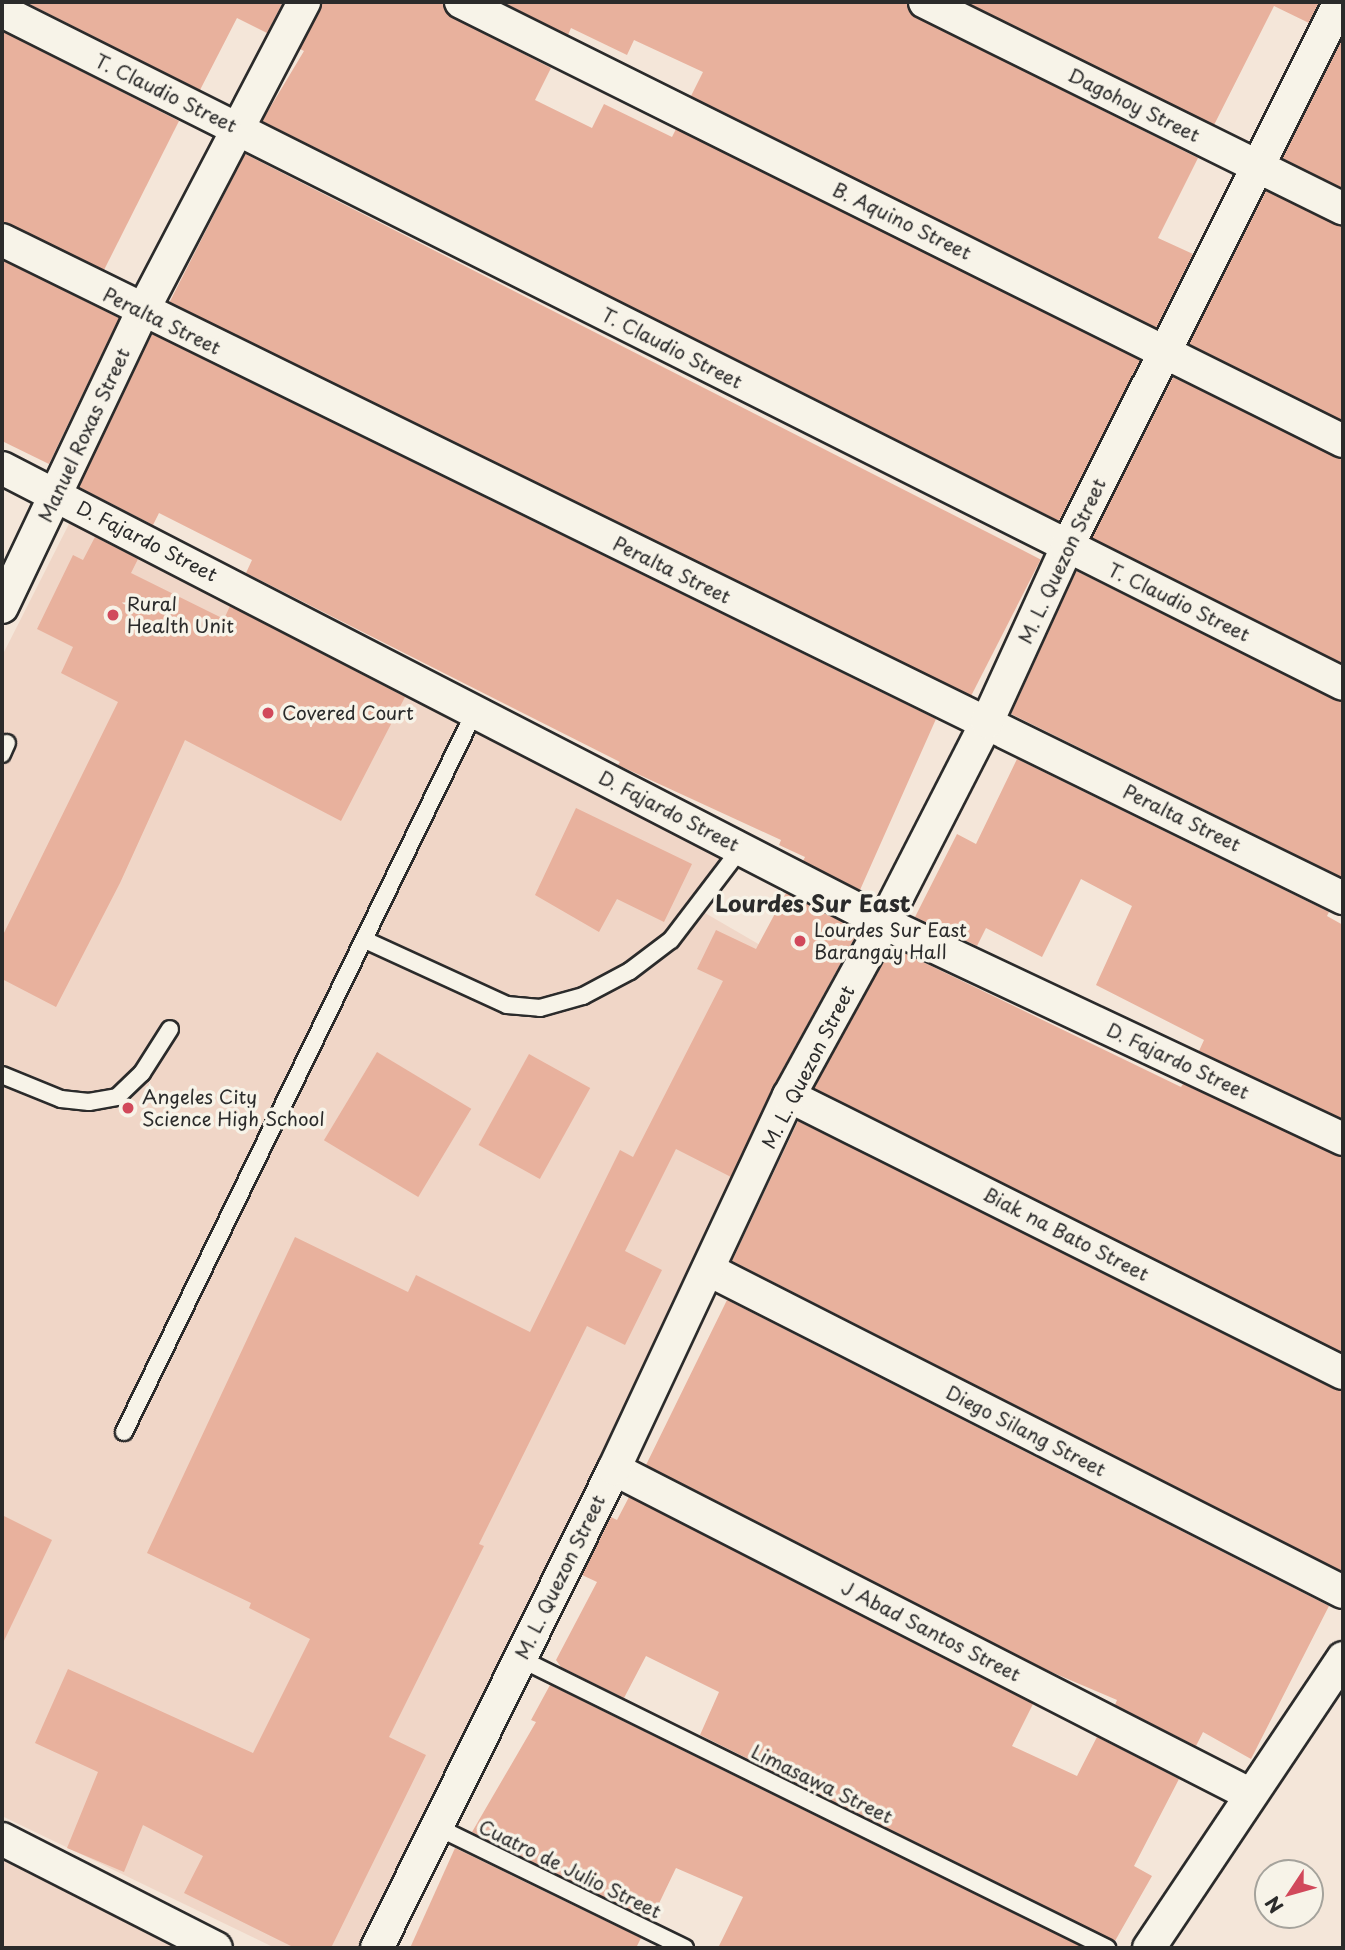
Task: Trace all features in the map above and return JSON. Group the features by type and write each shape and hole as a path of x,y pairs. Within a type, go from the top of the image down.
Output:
{"street":[{"name":"Manuel Roxas Street","path":"2,607 142,312 304,2"},
{"name":"B. Aquino Street","path":"461,2 1343,441"},
{"name":"Dagohoy Street","path":"925,2 1343,209"},
{"name":"M. L. Quezon Street","path":"377,1948 614,1469 789,1096 884,923 986,722 1067,547 1340,2"},
{"name":"T. Claudio Street","path":"2,11 1343,684"},
{"name":"Peralta Street","path":"2,240 142,312 1343,898"},
{"name":"D. Fajardo Street","path":"2,468 57,494 884,923 1343,1139"},
{"name":"Biak na Bato Street","path":"789,1096 1343,1373"},
{"name":"Diego Silang Street","path":"709,1270 1343,1592"},
{"name":"J Abad Santos Street","path":"614,1469 1248,1794"},
{"path":"1149,1948 1248,1794 1343,1658"},
{"path":"2,1839 216,1948"}],"lane":[{"path":"124,1432 475,711"},
{"path":"365,940 507,1005 540,1008 583,996 630,971 671,940 741,848"},
{"path":"2,1075 61,1099 89,1102 117,1097 142,1073 170,1028"},
{"name":"Limasawa Street","path":"519,1658 1107,1948"},
{"name":"Cuatro de Julio Street","path":"437,1827 685,1948"}],"shaded area":[{"path":"71,520 728,859 705,913 831,986 360,1948 275,1948 2,1816 2,656"},
{"path":"2,1854 184,1948 2,1948"}],"building":[{"path":"25,2 283,2 267,33 237,18 200,90"},
{"path":"322,2 443,2 453,18 551,68 535,100 592,128 604,104 672,137 676,129 1140,360 1059,521 262,121 304,51 300,49"},
{"path":"502,2 907,2 917,18 1198,158 1158,238 1193,254 1156,328 691,96 703,72 634,40 627,55 571,28 568,35"},
{"path":"966,2 1320,2 1309,23 1274,6 1214,125"},
{"path":"2,31 179,121 104,270 2,222"},
{"path":"1343,37 1343,189 1282,158"},
{"path":"245,154 1041,559 965,707 170,302"},
{"path":"1266,191 1343,227 1343,421 1189,344"},
{"path":"2,260 119,318 49,464 2,441"},
{"path":"152,334 936,719 860,890 803,861 805,857 779,845 781,840 618,765 620,762 246,573 252,560 159,513 153,525 79,487"},
{"path":"1173,377 1343,459 1343,664 1092,538"},
{"path":"95,537 138,559 131,573 224,619 230,606 405,697 341,821 185,740 120,883 56,1007 2,979 2,937 118,702 61,673 73,647 37,629 73,555 83,560"},
{"path":"1076,571 1343,702 1343,878 1011,714"},
{"path":"1017,759 1329,912 1327,916 1343,925 1343,1119 1199,1051 1204,1040 1096,985 1132,906 1081,879 1042,957 986,928 977,946 915,917 957,834 976,844"},
{"path":"576,808 692,864 664,922 617,899 599,932 535,895"},
{"path":"786,893 844,923 840,930 855,937 773,1087 731,1177 676,1149 625,1251 662,1270 625,1345 587,1326 479,1544 484,1546 389,1737 426,1755 331,1948 295,1948 184,1893 203,1856 143,1825 124,1872 67,1848 98,1772 35,1743 68,1669 253,1753 310,1639 249,1608 251,1603 147,1553 295,1237 408,1292 416,1275 530,1332 620,1150 633,1157 723,981 697,969 716,930 756,949"},
{"path":"898,950 1181,1087 1183,1084 1343,1157 1343,1353 814,1088 888,953 895,957"},
{"path":"377,1052 471,1109 418,1197 324,1140"},
{"path":"529,1054 590,1088 540,1179 479,1145"},
{"path":"798,1121 1343,1391 1343,1572 732,1261"},
{"path":"727,1300 1329,1606 1251,1759 1203,1732 1196,1746 1115,1705 1117,1700 1049,1671 646,1465"},
{"path":"629,1497 1033,1704 1012,1746 1077,1776 1097,1737 1179,1779 1134,1866 1152,1876 1115,1941 700,1735 719,1692 646,1656 624,1698 561,1667 556,1660 597,1582 582,1575 611,1517 617,1520"},
{"path":"2,1515 52,1540 2,1645"},
{"path":"550,1685 1084,1948 718,1948 743,1897 676,1868 651,1920 472,1832 536,1722 531,1720"},
{"path":"455,1848 641,1938 636,1948 410,1948"}],"place":[{"name":"Rural Health Unit","path":"113,615"},
{"name":"Covered Court","path":"268,713"},
{"name":"Lourdes Sur East Barangay Hall","path":"800,941"},
{"name":"Angeles City Science High School","path":"128,1108"}],"district":[{"name":"Lourdes Sur East","path":"813,903"}]}
